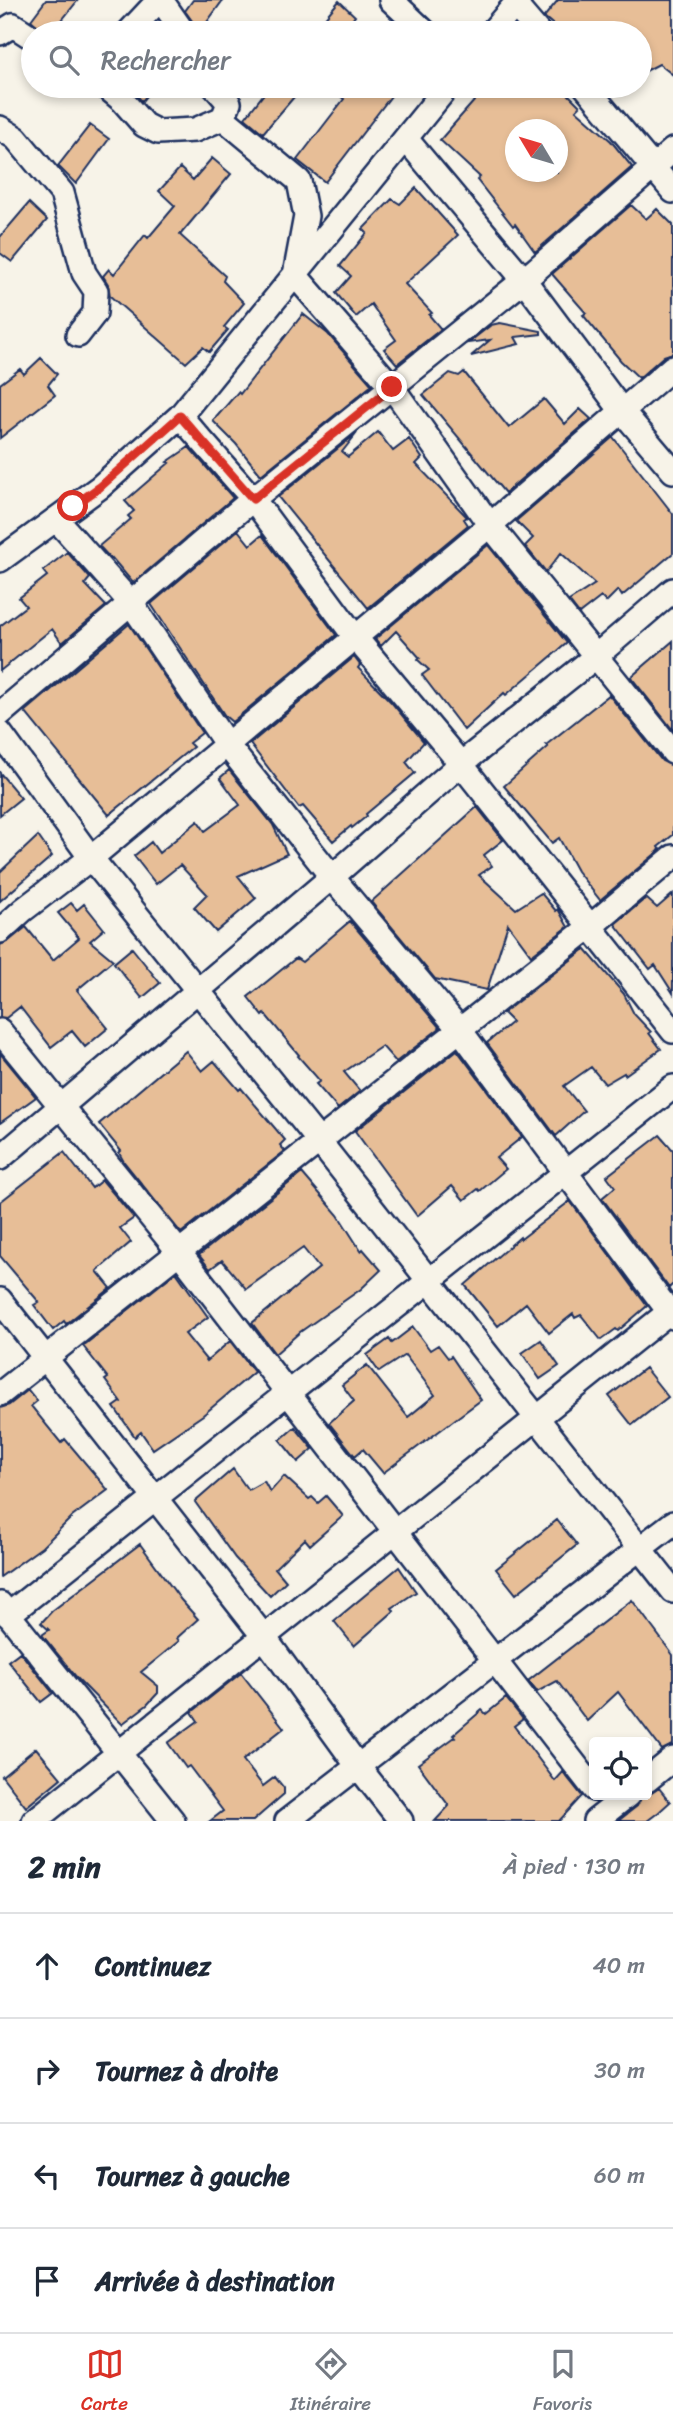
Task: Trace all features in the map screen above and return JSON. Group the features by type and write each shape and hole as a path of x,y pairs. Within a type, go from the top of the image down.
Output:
{"street":[{"path":"140,21 160,0 175,21"},
{"path":"391,0 413,21"},
{"path":"501,21 517,3 530,21"},
{"path":"4,22 21,31"},
{"path":"119,98 144,125 158,132 195,130 223,118 229,103 225,98"},
{"path":"0,560 100,487 180,416 438,98"},
{"path":"595,98 673,191"},
{"path":"223,118 299,181 306,216 296,275"},
{"path":"0,128 16,138 62,193 84,274 96,291 95,313 78,335"},
{"path":"406,139 524,280 622,411 673,471"},
{"path":"0,714 253,499 524,280 673,150"},
{"path":"296,275 392,387 490,525 673,752"},
{"path":"0,931 490,525 673,367"},
{"path":"180,416 253,499 355,637 461,764 673,1031"},
{"path":"34,1821 672,1313 460,1030 331,877 227,745 131,603 56,519"},
{"path":"0,1158 461,764 595,657 673,590"},
{"path":"0,733 91,858 319,1141 673,1591"},
{"path":"0,1394 591,926 673,857"},
{"path":"0,1031 179,1252 589,1783"},
{"path":"173,1821 4,1610 155,1499 673,1087"},
{"path":"0,1300 264,1637 356,1765 401,1821"},
{"path":"286,1821 673,1523"},
{"path":"652,1776 673,1759"}],"building":[{"path":"46,0 78,0 61,21 31,20"},
{"path":"193,0 223,0 208,21 192,21 185,11"},
{"path":"558,0 673,0 673,75 659,64 652,68 652,21 549,21 544,17"},
{"path":"339,1 355,16 351,21 322,21"},
{"path":"261,98 293,98 263,133 245,118"},
{"path":"389,98 325,182 297,160 344,99"},
{"path":"477,98 572,98 580,106 576,110 611,141 632,167 535,252 477,180 480,177 440,140"},
{"path":"90,125 109,139 76,184 58,166"},
{"path":"212,158 231,174 180,235 225,276 223,281 244,303 224,327 228,330 209,352 203,347 186,363 110,296 103,276 109,269 114,274 145,235 148,238 175,206 159,191 180,168 193,180"},
{"path":"416,188 458,235 405,284 432,313 429,315 441,329 397,364 384,349 396,340 371,304 356,317 336,293 351,276 340,266 367,233 363,229 392,199 400,204"},
{"path":"29,203 47,220 12,262 0,253 0,237"},
{"path":"631,205 646,219 657,209 673,225 673,353 664,356 639,378 621,361 583,315 586,313 552,274"},
{"path":"303,314 328,334 372,385 261,475 213,421 238,392 240,394"},
{"path":"500,323 541,331 541,334 515,337 519,344 471,356 490,340 468,343 491,325"},
{"path":"41,358 57,374 48,385 55,395 0,438 0,384 20,369 24,374"},
{"path":"464,372 509,428 544,399 565,424 580,409 591,419 505,493 423,395 450,373 459,376"},
{"path":"378,432 393,451 409,439 422,458 416,464 467,517 464,519 468,525 368,608 278,497 357,433 342,452 348,457"},
{"path":"613,437 673,514 673,553 622,596 618,590 606,602 601,597 579,614 569,601 595,584 561,553 546,572 525,546 533,538 516,521"},
{"path":"189,447 233,498 133,583 99,546 131,519 128,516 134,511 125,501 169,463 167,462"},
{"path":"238,530 250,545 262,535 336,635 232,722 225,716 151,604"},
{"path":"488,545 567,643 506,695 504,693 464,730 422,675 429,670 396,631 381,646 375,639"},
{"path":"67,552 90,578 85,584 106,606 62,643 52,629 0,671 0,626 26,606 19,598 47,576 43,571"},
{"path":"129,624 202,733 189,743 193,747 109,815 25,712"},
{"path":"673,641 673,730 631,677"},
{"path":"354,657 360,665 358,668 424,742 406,762 415,773 366,814 367,816 333,841 303,806 299,808 250,744"},
{"path":"609,695 662,761 673,766 673,835 658,847 660,850 600,900 577,871 559,838 552,843 504,786 548,747 546,745"},
{"path":"229,770 273,825 287,854 238,876 256,898 216,932 194,907 207,894 180,865 156,884 134,856 151,842 159,853 198,821 205,831 240,805 220,778"},
{"path":"0,773 21,798 0,815"},
{"path":"477,807 503,840 484,855 492,866 479,875 516,909 541,893 556,911 558,909 568,927 531,955 508,924 487,990 435,979 371,902"},
{"path":"38,836 52,856 0,901 0,872"},
{"path":"673,894 673,993 655,965 650,969 615,924 646,898 657,908"},
{"path":"71,903 77,910 84,904 104,929 90,941 113,960 77,990 108,1028 85,1047 72,1031 51,1047 20,1007 6,1018 0,1017 0,945 26,927 53,960 79,938 58,913"},
{"path":"350,921 440,1028 396,1062 382,1046 344,1072 360,1091 338,1109 316,1084 320,1081 248,997 296,958 302,962"},
{"path":"132,948 160,983 142,998 114,963"},
{"path":"585,949 624,994 634,1014 651,1032 649,1033 661,1049 625,1075 624,1073 605,1084 591,1067 564,1086 584,1111 556,1136 487,1043 512,1022 503,1013"},
{"path":"457,1050 522,1137 496,1158 506,1169 480,1191 478,1189 464,1200 452,1186 417,1216 355,1131"},
{"path":"186,1051 202,1071 214,1061 239,1090 241,1088 285,1140 280,1145 285,1151 181,1233 124,1162 119,1153 121,1151 99,1124"},
{"path":"0,1053 36,1097 0,1123"},
{"path":"660,1135 673,1150 673,1284 669,1288 602,1198 615,1187 607,1176"},
{"path":"64,1152 92,1188 102,1180 134,1218 120,1228 131,1242 97,1271 111,1288 66,1324 64,1321 53,1330 34,1305 39,1302 0,1256 0,1202"},
{"path":"302,1173 338,1215 361,1251 363,1249 381,1270 361,1289 300,1332 275,1354 252,1323 319,1268 303,1248 246,1289 222,1260 210,1269 199,1255"},
{"path":"570,1201 647,1306 618,1331 616,1329 601,1340 581,1315 575,1318 573,1314 549,1333 526,1303 498,1326 465,1285 520,1237 521,1239"},
{"path":"176,1272 208,1317 185,1334 207,1361 230,1341 254,1372 203,1415 153,1449 141,1432 135,1437 114,1407 121,1402 105,1380 108,1378 83,1346"},
{"path":"413,1327 430,1350 438,1345 448,1358 451,1356 481,1400 383,1473 363,1449 355,1456 329,1423 354,1401 342,1385 367,1365 408,1417 435,1395 405,1355 379,1372 367,1355 389,1339 392,1343"},
{"path":"541,1340 559,1366 540,1379 522,1353"},
{"path":"645,1368 668,1397 632,1425 609,1396"},
{"path":"28,1390 37,1401 31,1406 61,1443 65,1439 108,1490 72,1517 42,1547 0,1577 0,1408 9,1405"},
{"path":"295,1427 313,1449 298,1462 280,1440"},
{"path":"233,1469 248,1490 264,1481 270,1492 284,1476 309,1499 312,1497 318,1503 326,1496 343,1516 310,1545 305,1539 275,1568 286,1581 270,1596 235,1558 195,1502"},
{"path":"557,1520 577,1545 516,1594 496,1569"},
{"path":"140,1544 198,1619 177,1638 179,1641 141,1672 158,1686 158,1693 122,1724 77,1678 42,1635 49,1630 41,1623 52,1611"},
{"path":"399,1567 416,1592 392,1608 394,1611 354,1646 334,1621"},
{"path":"632,1600 673,1655 673,1745 662,1750 618,1692 587,1721 557,1681 537,1692 528,1681"},
{"path":"20,1652 53,1693 41,1702 8,1661"},
{"path":"241,1673 284,1728 243,1760 263,1786 275,1777 284,1788 284,1794 253,1821 210,1821 223,1811 168,1743 198,1721 192,1712"},
{"path":"506,1698 523,1719 514,1726 555,1781 563,1772 582,1796 559,1821 435,1821 449,1806 418,1764 455,1737 453,1735 482,1710 486,1714"},
{"path":"36,1748 61,1778 26,1807 2,1776"},
{"path":"659,1788 670,1802 647,1821 618,1821 637,1806 640,1800 652,1800 652,1793"}],"route":[{"path":"73,506 100,487 180,416 253,499 392,387"}]}
